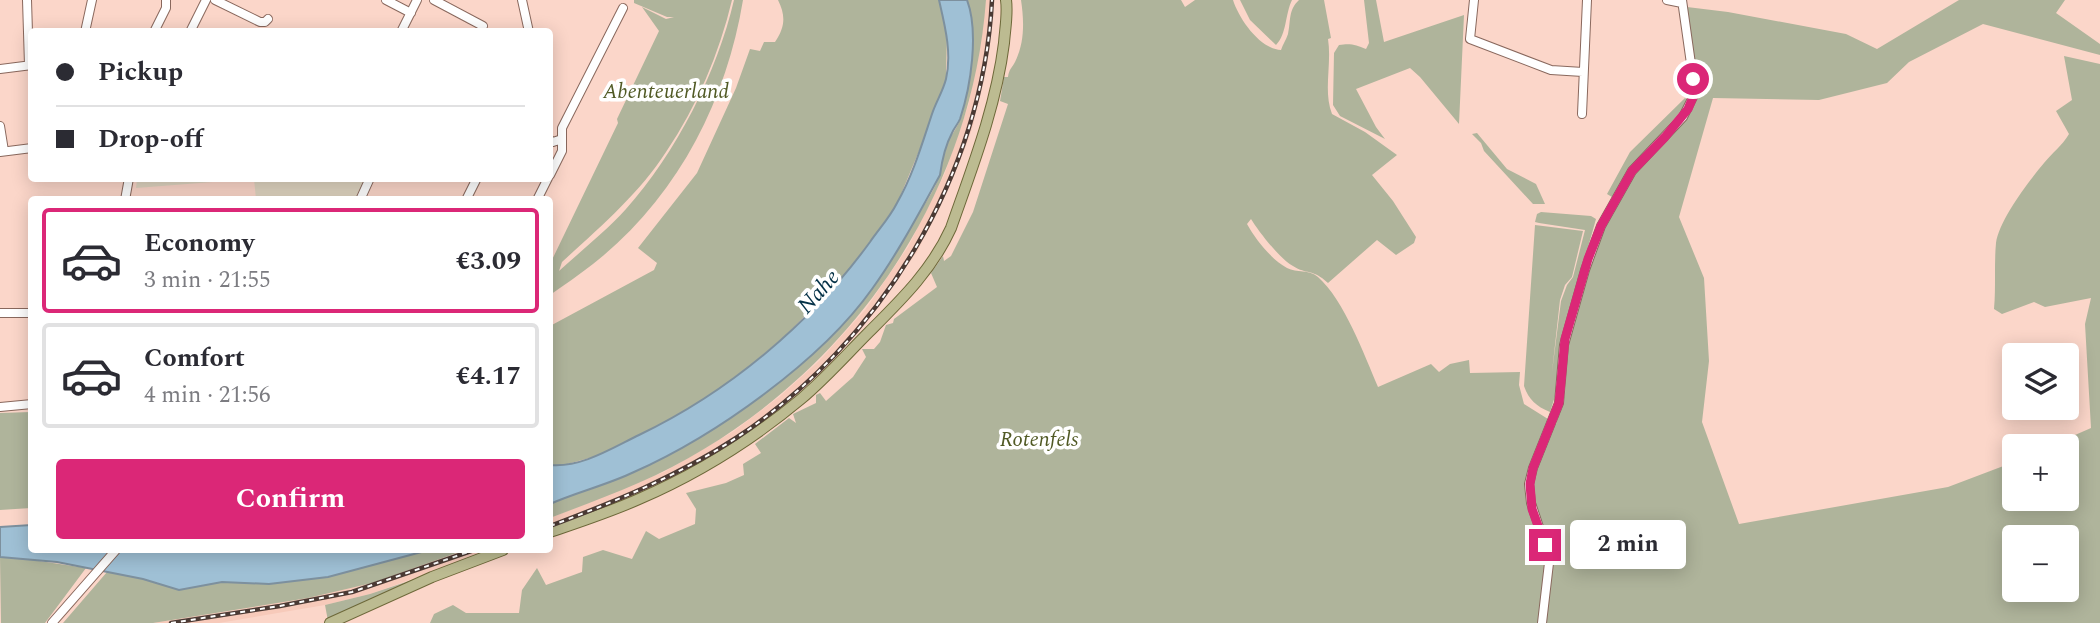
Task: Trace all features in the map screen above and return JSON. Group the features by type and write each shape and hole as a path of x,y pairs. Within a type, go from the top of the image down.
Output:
{"main road":[{"path":"553,532 638,500 673,483 768,425 830,372 924,273 951,228 992,107 1001,64 1007,16 1006,0"},
{"path":"330,623 442,573 495,553"}],"street":[{"path":"27,0 28,28"},
{"path":"86,28 92,0"},
{"path":"156,28 166,8 166,0"},
{"path":"192,28 206,0"},
{"path":"215,0 254,20 263,23 268,19"},
{"path":"386,0 411,13"},
{"path":"403,28 417,0"},
{"path":"433,0 483,26 482,28"},
{"path":"522,0 529,28"},
{"path":"1582,114 1587,0"},
{"path":"1542,623 1549,563 1531,503 1531,475 1559,403 1565,339 1596,237 1632,171 1674,127 1688,109 1693,97 1691,54 1682,1 1667,0"},
{"path":"1472,1 1470,38 1551,70 1583,72"},
{"path":"553,169 562,151 562,128 623,8"},
{"path":"0,69 28,65"},
{"path":"0,126 2,151 28,148"},
{"path":"553,142 562,139"},
{"path":"0,313 28,313"},
{"path":"0,407 28,404"},
{"path":"52,623 113,553"}],"shaded area":[{"path":"986,0 993,0 988,55 973,126 964,151 917,252 857,334 827,367 785,406 738,440 671,479 553,528 553,517 664,472 734,431 779,397 819,361 865,310 908,247 945,173 969,103"},
{"path":"137,182 213,182 136,188"},
{"path":"254,182 364,182 356,196 256,196"},
{"path":"457,553 486,553 370,594 325,605 219,623 153,623 246,608 372,583"}],"green space":[{"name":"Abenteuerland","path":"634,0 732,0 706,79 677,134 644,182 562,262 559,271 626,209 662,163 678,138 706,83 727,28 734,0 743,0 724,76 710,112 672,179 649,210 623,238 553,293 553,258 659,31 642,7 666,19 674,17 667,17 634,3"},
{"path":"778,0 939,0 947,34 946,79 897,204 857,260 836,284 787,334 752,364 711,395 663,424 604,454 560,466 553,465 553,324 654,270 657,263 638,248 697,173 736,88 750,49 760,51 764,42 775,42 782,26 782,11"},
{"path":"967,0 986,0 976,69 958,136 933,199 899,259 859,314 813,365 761,410 704,449 648,479 553,517 553,503 634,472 665,457 731,417 795,369 850,316 886,269 934,189 940,174 947,144 960,120 967,93 973,43"},
{"name":"Rotenfels","path":"1021,0 1181,0 1185,7 1195,0 1233,0 1251,32 1265,44 1281,50 1295,4 1299,0 1324,0 1331,38 1328,39 1328,87 1332,114 1365,132 1397,155 1372,175 1416,237 1414,243 1396,255 1377,240 1328,283 1318,275 1288,263 1270,245 1251,219 1247,224 1275,260 1291,269 1318,277 1327,287 1352,328 1378,387 1431,364 1439,372 1450,364 1469,360 1470,373 1520,372 1519,385 1524,404 1556,424 1565,394 1566,359 1571,334 1591,260 1608,221 1637,168 1689,114 1698,96 1687,7 1846,34 1877,49 1959,0 2065,0 2056,13 2100,44 2100,55 1983,24 1909,62 1887,83 1819,100 1713,98 1679,217 1704,278 1709,361 1702,422 1739,524 1948,487 2002,467 2002,511 2079,511 2077,434 2091,428 2085,324 2091,298 2045,307 2034,302 2002,314 1994,309 1996,243 2003,223 2016,201 2069,134 2056,111 2072,100 2064,56 2100,64 2100,623 430,623 434,614 453,605 466,613 519,613 522,590 537,568 546,585 582,572 583,557 603,550 632,559 646,531 659,539 695,524 696,509 686,493 726,483 744,475 743,464 761,453 755,444 789,418 796,423 793,414 816,403 816,395 820,393 826,401 853,377 866,357 862,349 874,349 880,342 886,325 893,323 894,319 937,287 931,273 943,256 944,261 951,256 973,212 1008,104 1000,101 1004,77 1008,77 1015,62 1023,31"},
{"path":"1240,0 1292,0 1282,35 1276,45 1250,20"},
{"path":"1364,0 1376,0 1384,42 1464,15 1459,124 1410,68 1356,89 1385,139 1340,116 1333,105 1334,53 1339,45 1343,44 1366,49 1369,43"},
{"path":"1685,98 1688,100 1683,109 1635,162 1615,194 1612,197 1607,194 1630,152"},
{"path":"1477,133 1507,169 1536,184 1545,204 1533,204 1484,151 1481,143 1472,134"},
{"path":"1541,212 1591,216 1596,219 1560,347 1557,390 1550,412 1534,402 1524,386 1535,225 1583,231 1572,277 1565,285 1560,300 1552,372 1561,301 1573,277 1585,230 1535,222 1537,214"},
{"path":"28,412 28,508 0,510 0,413"},
{"path":"418,553 457,553 372,583 308,598 153,623 63,623 107,572 179,590 222,582 269,584 328,577"},
{"path":"0,557 86,568 45,623 1,623"},
{"path":"424,576 328,621 325,605"}],"water":[{"path":"939,0 967,0 973,27 973,43 967,91 960,119 946,148 940,175 899,247 872,289 850,316 796,369 698,438 634,472 553,503 553,465 585,460 607,451 705,398 766,353 822,300 847,272 891,213 908,182 946,79 948,49"},
{"path":"28,525 28,553 418,553 328,577 269,584 222,582 179,590 143,579 57,562 0,557 0,527"}],"railway":[{"path":"553,525 645,487 714,452 788,399 836,354 878,303 915,249 945,190 969,129 984,65 992,0"},
{"path":"171,623 352,592 465,553"}],"route":[{"path":"1545,545 1532,509 1531,475 1559,403 1565,339 1588,259 1601,226 1632,171 1688,109 1693,97 1693,79"}],"water label":[{"name":"Nahe","path":"819,292"}]}
